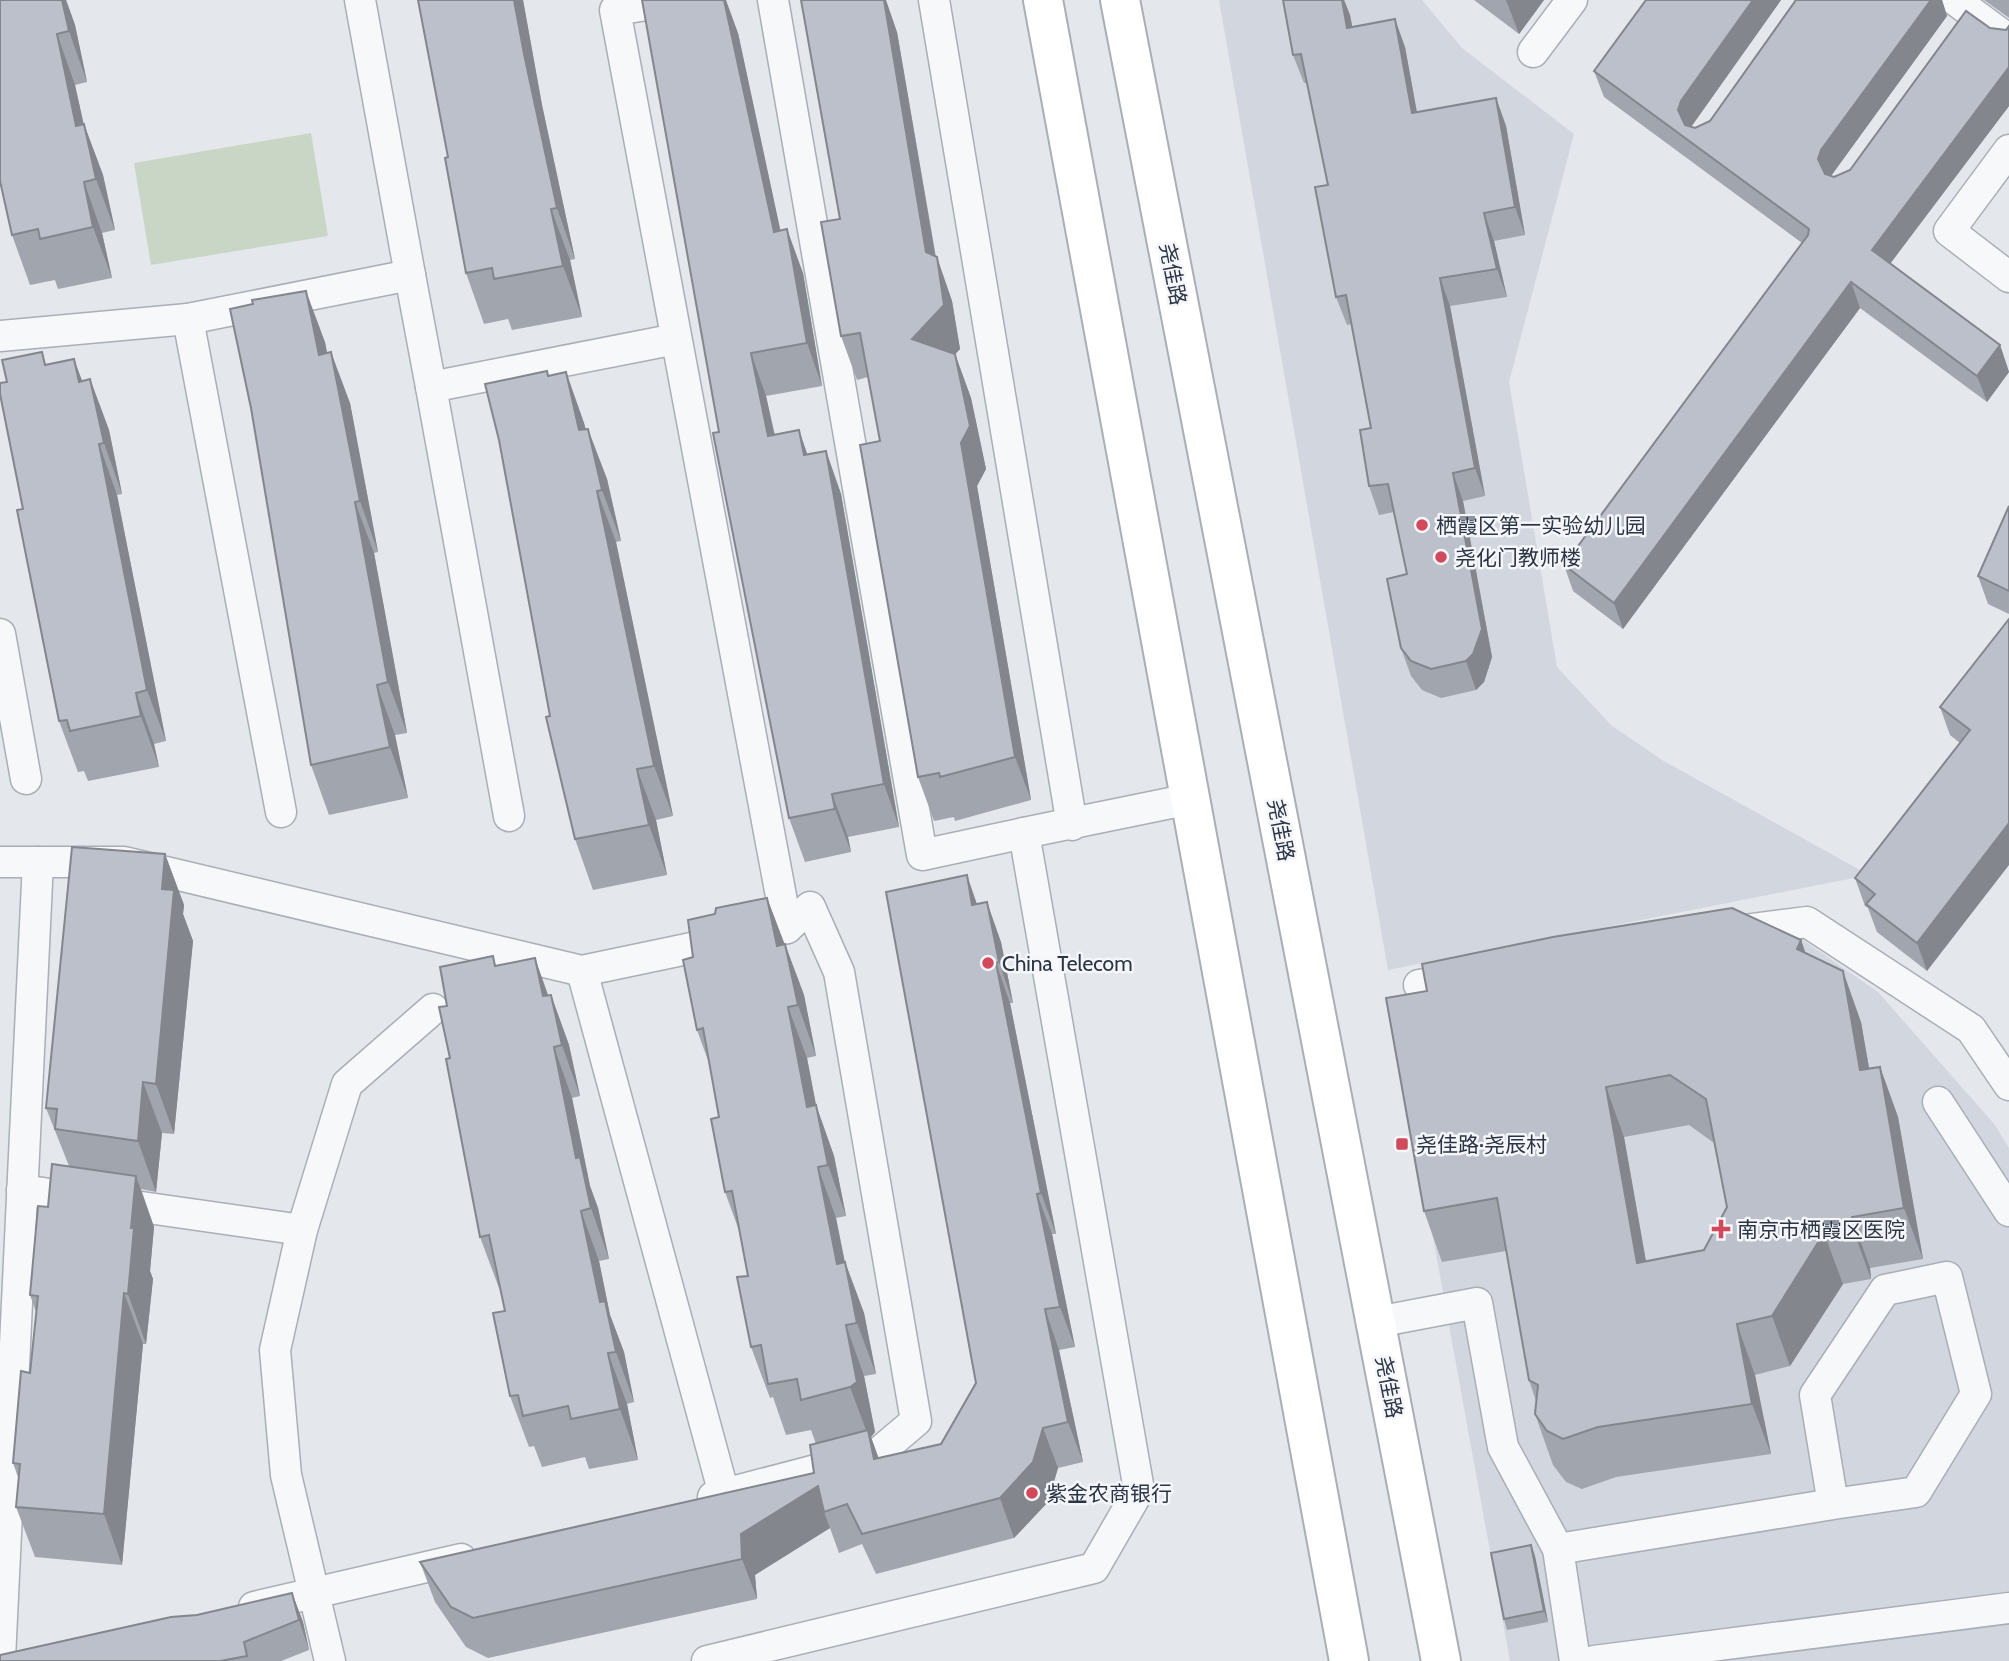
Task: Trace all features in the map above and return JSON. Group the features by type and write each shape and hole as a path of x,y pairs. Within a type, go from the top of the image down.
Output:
{"main road":[{"path":"1043,0 1349,1661"},
{"name":"尧佳路","path":"1120,0 1441,1661"}],"lane":[{"path":"360,0 509,816"},
{"path":"678,0 613,5 786,928"},
{"path":"773,0 922,855 1190,799"},
{"path":"933,0 1072,825"},
{"path":"1533,52 1572,0"},
{"path":"1961,16 2009,40"},
{"path":"2009,150 1949,231 2009,277"},
{"path":"0,336 188,319 410,275"},
{"path":"188,319 281,812"},
{"path":"431,387 676,339"},
{"path":"0,634 26,779"},
{"path":"707,1661 1094,1568 1139,1490 1024,833"},
{"path":"0,862 124,862 582,971 786,928 810,907 839,972 916,1421 877,1454 683,1504"},
{"path":"9,1657 9,1263 22,1190 38,862"},
{"path":"1700,937 1807,922 1971,1029 2009,1085"},
{"path":"582,971 724,1494"},
{"path":"1419,985 1500,971"},
{"path":"330,1661 286,1475 275,1350 302,1230 347,1084 433,1009"},
{"path":"1938,1102 2009,1211"},
{"path":"22,1190 302,1230"},
{"path":"1558,1549 1916,1492 1976,1394 1947,1277 1885,1290 1815,1395 1833,1504"},
{"path":"1377,1322 1477,1303 1503,1447 1558,1549 1575,1661"},
{"path":"224,1613 494,1551"},
{"path":"1594,1661 2009,1608"}],"shaded area":[{"name":"栖霞区第一实验幼儿园","path":"1219,0 1422,0 1462,48 1574,134 1509,382 1557,667 1611,725 1662,760 1869,875 1388,970"},
{"name":"南京市栖霞区医院","path":"1800,938 1878,992 1995,1125 2009,1148 2009,1661 1510,1661 1391,1006"}],"green space":[{"path":"311,133 328,236 151,265 134,163"}],"building":[{"path":"0,0 62,0 69,31 57,34 76,126 84,124 96,179 84,182 93,227 40,239 38,229 12,235 0,181"},
{"path":"418,0 514,0 557,208 551,209 563,266 494,279 492,268 466,273 445,158 448,157"},
{"path":"642,0 724,0 774,232 787,229 807,343 751,353 768,436 799,430 804,455 826,451 884,784 832,794 835,809 789,818 713,433 719,432"},
{"path":"801,0 884,0 926,252 937,257 944,305 912,339 955,354 970,426 961,443 1015,757 940,777 939,773 918,777 860,445 880,441 860,333 841,336 821,222 840,219"},
{"path":"1283,0 1342,0 1347,28 1395,19 1412,113 1496,98 1515,207 1484,213 1497,269 1440,278 1475,468 1453,473 1482,629 1473,654 1466,661 1431,669 1411,661 1401,648 1387,579 1407,574 1388,484 1369,486 1360,430 1371,428 1346,295 1336,297 1315,187 1328,185 1301,54 1293,55"},
{"path":"1646,0 1753,0 1681,101 1678,110 1685,125 1695,128 1710,121 1796,0 1931,0 1821,150 1818,159 1825,174 1834,177 1850,170 1966,11 1990,28 2006,30 2009,26 2009,67 1872,250 2000,345 1977,376 1851,282 1614,603 1564,565 1808,235 1809,229 1594,71"},
{"path":"306,291 319,355 331,352 360,501 355,502 388,682 377,685 390,747 311,765 251,408 230,309 253,304 252,300"},
{"path":"42,352 45,365 74,359 79,382 90,379 104,443 99,444 147,690 136,693 141,716 70,731 67,720 59,721 17,510 23,509 0,394 0,383 7,382 2,360"},
{"path":"547,371 548,376 566,372 579,430 588,429 602,490 597,491 654,766 637,769 649,825 575,839 546,717 550,716 499,440 485,384"},
{"path":"2009,506 2009,591 1978,576"},
{"path":"2009,619 2009,823 1917,943 1866,904 1875,894 1855,878 1970,730 1940,707"},
{"path":"72,847 165,854 162,889 174,890 156,1084 143,1082 138,1141 55,1129 57,1109 46,1108"},
{"path":"967,875 972,905 987,902 999,962 996,963 1041,1193 1037,1194 1060,1307 1045,1309 1068,1422 1043,1428 1033,1462 1000,1498 862,1534 847,1504 824,1512 818,1486 741,1534 742,1559 473,1618 451,1607 420,1562 814,1473 810,1445 868,1430 874,1459 941,1444 976,1383 886,892"},
{"path":"767,898 777,946 785,944 798,1005 788,1007 807,1107 816,1105 828,1165 818,1167 837,1264 845,1262 857,1323 846,1325 857,1382 850,1387 801,1400 797,1379 768,1384 761,1345 751,1347 737,1277 748,1276 732,1191 725,1192 711,1119 719,1117 703,1028 697,1030 683,960 693,957 688,920 715,914 716,908"},
{"path":"1732,908 1801,940 1797,949 1843,971 1860,1070 1880,1067 1904,1208 1852,1217 1853,1229 1824,1233 1772,1316 1737,1324 1752,1404 1598,1427 1563,1439 1547,1431 1535,1414 1538,1385 1529,1380 1497,1198 1424,1211 1386,998 1427,991 1422,964 1553,937","holes":["1670,1075 1706,1099 1727,1207 1704,1250 1637,1263 1606,1087"]},
{"path":"493,956 495,966 535,958 543,996 551,995 562,1045 554,1047 576,1158 580,1157 591,1208 581,1211 600,1302 605,1301 616,1352 608,1353 620,1409 571,1419 568,1406 523,1416 518,1395 510,1396 493,1313 505,1311 489,1235 480,1237 446,1059 450,1058 439,1007 447,1006 440,967"},
{"path":"52,1164 136,1176 128,1294 124,1293 104,1514 16,1507 20,1464 13,1463 21,1371 30,1373 38,1296 30,1295 38,1206 48,1207"},
{"path":"1531,1545 1544,1611 1504,1619 1491,1553"},
{"path":"292,1593 299,1620 244,1642 247,1656 220,1661 0,1661 0,1655"}],"place":[{"name":"栖霞区第一实验幼儿园","path":"1422,525"},
{"name":"尧化门教师楼","path":"1441,557"},
{"name":"China Telecom","path":"988,963"},
{"name":"尧佳路·尧辰村","path":"1402,1144"},
{"name":"南京市栖霞区医院","path":"1721,1229"},
{"name":"紫金农商银行","path":"1032,1493"}]}
